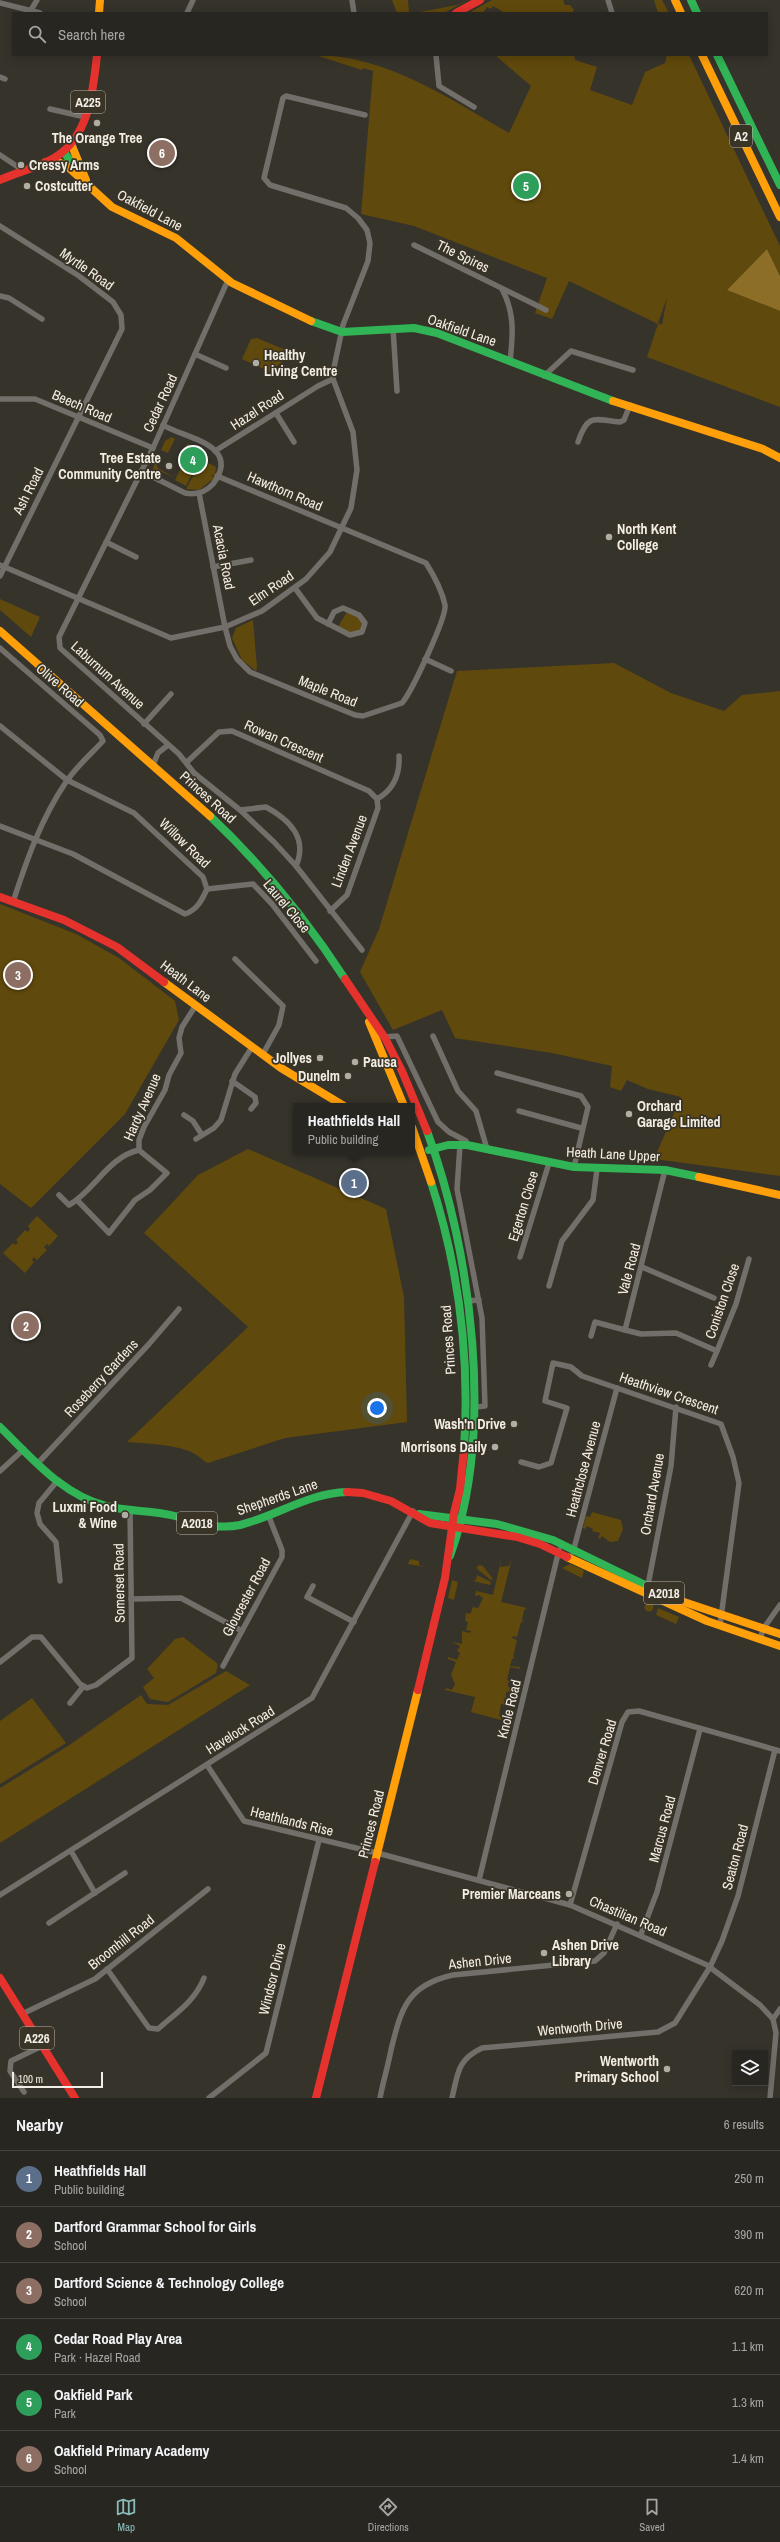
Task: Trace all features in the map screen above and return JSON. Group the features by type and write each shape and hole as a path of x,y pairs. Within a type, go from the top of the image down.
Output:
{"main road":[{"path":"99,12 100,0"},
{"path":"458,12 478,0"},
{"path":"675,0 681,12"},
{"path":"691,0 697,12"},
{"name":"A225","path":"0,180 46,162 72,146 79,134 85,117 97,56"},
{"name":"A2","path":"702,56 780,217"},
{"name":"A2","path":"717,56 780,185"},
{"name":"Oakfield Lane","path":"72,146 88,186"},
{"name":"Oakfield Lane","path":"64,152 88,186"},
{"name":"Oakfield Lane","path":"46,162 67,166 112,207 176,238 228,280 319,325 342,332 393,328 399,330 414,328 437,332 544,376 763,449 780,458"},
{"name":"Princes Road","path":"0,631 227,832 292,903 324,946 365,1012 384,1037 413,1103"},
{"name":"Heath Lane","path":"0,897 94,934 150,970 252,1047 308,1086 339,1103"},
{"name":"Princes Road","path":"365,1012 403,1103"},
{"name":"Princes Road","path":"316,2098 457,1528 462,1518 471,1459 475,1407 472,1347 463,1270 450,1210 432,1150 415,1108"},
{"name":"Princes Road","path":"415,1135 438,1202 455,1271 464,1346 464,1415 460,1491 453,1517 457,1528"},
{"name":"Heath Lane Upper","path":"421,1152 464,1145 574,1168 665,1170 780,1195"},
{"name":"Shepherds Lane","path":"0,1427 58,1480 86,1500 105,1506 175,1516 214,1527 227,1527 269,1517 318,1496 344,1490 376,1495 416,1513 430,1523 517,1537 560,1548"},
{"name":"Shepherds Lane","path":"416,1513 462,1518 522,1530 560,1548 648,1585 674,1599 780,1634"},
{"name":"Shepherds Lane","path":"573,1553 669,1604 720,1625 780,1646"},
{"name":"A226","path":"0,1978 75,2098"}],"street":[{"path":"31,10 37,0"},
{"path":"187,12 193,0"},
{"path":"352,0 354,12"},
{"path":"608,0 612,12"},
{"path":"0,3 37,12"},
{"path":"436,56 439,86 474,107"},
{"path":"333,379 342,332 362,273 368,261 370,249 367,230 358,218 346,208 270,185 264,178 283,98 290,95 365,115"},
{"path":"50,109 85,117"},
{"path":"0,155 24,171"},
{"name":"Myrtle Road","path":"0,226 79,276 114,302 121,315 122,329 78,418"},
{"name":"The Spires","path":"414,245 546,310"},
{"name":"Cedar Road","path":"78,599 153,448 228,280"},
{"path":"502,288 509,302 514,329 510,362"},
{"path":"0,296 9,298 42,319"},
{"path":"393,328 397,391"},
{"path":"544,376 571,351 633,370"},
{"path":"195,354 226,368"},
{"name":"Hazel Road","path":"215,451 318,386 333,379"},
{"name":"Elm Road","path":"2,566 172,638 225,626 262,611 295,588 324,560 343,529 354,494 356,456 349,419 333,379"},
{"name":"Beech Road","path":"0,399 35,399 153,448"},
{"path":"578,442 583,428 593,419 602,418 620,422 624,420 630,405"},
{"path":"276,413 294,442"},
{"name":"Ash Road","path":"0,576 2,566 78,418"},
{"path":"141,471 185,493 198,493 209,488 217,476 220,465 215,451 207,442 163,425"},
{"name":"Hawthorn Road","path":"217,476 343,529"},
{"name":"Acacia Road","path":"198,493 225,626"},
{"name":"Maple Road","path":"225,626 231,650 246,670 359,716 402,703 425,659 444,613 445,605 426,562 343,529"},
{"path":"106,542 136,557"},
{"path":"213,567 251,560"},
{"path":"295,588 315,616 328,624 353,635 362,632 365,624 360,615 344,608 334,612 328,624"},
{"name":"Laburnum Avenue","path":"78,599 59,637 60,648 187,762 194,774 240,810 296,866 362,950"},
{"name":"Olive Road","path":"0,648 100,735 103,741 67,780"},
{"path":"425,659 451,671"},
{"name":"Laburnum Avenue","path":"144,724 171,694"},
{"name":"Willow Road","path":"0,728 67,780 134,813 203,877 208,889 202,901 191,912 184,914 73,854 0,826"},
{"name":"Rowan Crescent","path":"187,762 219,732 232,731 369,791 376,799"},
{"path":"153,765 158,753 168,745"},
{"name":"Linden Avenue","path":"330,911 347,895 378,808 376,799 390,792 400,766 400,756"},
{"path":"13,902 34,840 67,780"},
{"path":"240,810 266,807 290,824 299,838 300,850 296,866"},
{"name":"Laurel Close","path":"208,889 253,884 272,904 316,961"},
{"path":"235,958 283,1006 279,1025 263,1054"},
{"name":"Hardy Avenue","path":"77,1200 110,1166 128,1152 139,1150 144,1127 165,1090 169,1075 181,1053 179,1038 182,1027 196,1005"},
{"path":"384,1037 397,1036 428,1106 438,1122 448,1132 466,1141 464,1145 457,1189 479,1300 484,1351 485,1406 475,1407"},
{"path":"433,1036 458,1091 476,1111 487,1149"},
{"path":"196,1139 221,1120 232,1081 252,1047"},
{"path":"497,1073 582,1096 588,1107 581,1128 574,1168"},
{"path":"232,1081 255,1096 256,1103 251,1109"},
{"path":"519,1111 581,1128"},
{"path":"184,1115 193,1121 202,1135"},
{"path":"60,1195 69,1205 77,1200 109,1233 135,1200 150,1190 167,1173 139,1150"},
{"name":"Egerton Close","path":"520,1256 549,1163"},
{"path":"549,1286 562,1241 593,1200 597,1169"},
{"name":"Vale Road","path":"626,1330 665,1170"},
{"name":"Coniston Close","path":"711,1365 736,1304 749,1259"},
{"path":"642,1267 714,1298"},
{"name":"Princes Road","path":"467,1301 479,1300"},
{"name":"Roseberry Gardens","path":"38,1462 149,1344 179,1309"},
{"path":"591,1336 595,1322 626,1330"},
{"name":"Coniston Close","path":"626,1330 640,1334 676,1333 717,1351"},
{"name":"Heathview Crescent","path":"522,1462 539,1467 551,1463 567,1408 545,1401 553,1363 571,1367 582,1376 676,1407 721,1424 733,1457 739,1483 720,1625"},
{"name":"Heathclose Avenue","path":"573,1553 617,1388"},
{"name":"Orchard Avenue","path":"648,1585 671,1466 676,1407"},
{"path":"0,1470 24,1449"},
{"path":"58,1480 39,1504 37,1513 40,1524 56,1542 60,1581"},
{"name":"Somerset Road","path":"84,1687 88,1688 96,1685 130,1660 133,1654 130,1510"},
{"name":"Havelock Road","path":"0,1895 312,1698 416,1513"},
{"name":"Gloucester Road","path":"223,1666 282,1557 282,1550 269,1517"},
{"name":"Knole Road","path":"479,1880 560,1548"},
{"path":"313,1586 307,1597 354,1622"},
{"path":"131,1599 181,1598 242,1631"},
{"path":"760,1640 763,1629 780,1605"},
{"path":"0,1662 32,1637 41,1637 84,1687 70,1703"},
{"name":"Denver Road","path":"570,1905 622,1722 628,1712 639,1711 778,1750"},
{"name":"Marcus Road","path":"642,1934 658,1892 700,1729"},
{"name":"Seaton Road","path":"710,1967 738,1896 778,1750"},
{"name":"Heathlands Rise","path":"207,1765 240,1819 377,1854"},
{"name":"Windsor Drive","path":"209,2098 266,2053 319,1840"},
{"path":"71,1851 95,1893"},
{"name":"Chastilian Road","path":"377,1854 570,1905 642,1934 710,1967 760,2005 773,2019"},
{"path":"49,1923 125,1873"},
{"name":"Broomhill Road","path":"22,2014 95,1979 208,1889"},
{"name":"Ashen Drive","path":"380,2098 399,2018 407,2000 418,1990 441,1978 453,1975 595,1962 604,1953 617,1924"},
{"name":"Wentworth Drive","path":"452,2098 460,2065 469,2054 482,2048 658,2032 670,2026 675,2023 710,1967"},
{"path":"107,1969 149,2028 158,2029 190,2002 200,1989 204,1978"},
{"path":"770,2098 776,2033 773,2019 780,2009"},
{"path":"24,2092 10,2070 11,2061 42,2046"}],"shaded area":[{"path":"392,0 408,0 409,12 397,12"},
{"path":"468,0 446,12 420,12 457,5"},
{"path":"492,0 563,0 565,5 570,5 574,10 573,12 503,12 493,6 491,9 487,7 484,12 472,11"},
{"path":"654,0 662,0 668,12 658,12"},
{"path":"318,56 341,57 367,62 392,71 440,93 509,133 531,86 496,56 574,56 575,60 597,67 590,90 632,105 645,72 665,63 667,56 689,56 780,246 780,276 767,249 727,290 780,311 780,407 647,357 658,324 569,281 552,319 535,313 547,278 414,226 361,214 373,71 363,68 362,70","holes":["667,298 662,325 658,323"]},
{"path":"767,249 780,276 780,311 727,290"},
{"path":"257,338 293,353 270,372 242,359 251,339"},
{"path":"172,437 175,439 168,453 161,450 165,441"},
{"path":"187,444 203,450 200,459 216,467 215,475 211,475 214,477 213,479 199,490 186,489 197,469 181,459"},
{"path":"155,462 158,468 175,478 160,471 157,475 153,469"},
{"path":"183,464 194,470 186,486 175,480"},
{"path":"0,599 40,617 31,637 0,610"},
{"path":"348,610 362,619 363,627 355,634 338,627"},
{"path":"253,620 256,671 242,660 232,638 236,628"},
{"path":"614,663 671,693 724,711 742,695 780,691 780,1176 654,1159 681,1097 648,1089 627,1080 621,1091 610,1087 612,1066 552,1053 455,1038 442,1010 393,1030 360,972 379,929 457,671"},
{"path":"0,904 76,934 119,958 175,1001 179,1020 125,1114 31,1208 0,1184"},
{"path":"248,1149 386,1209 404,1297 407,1422 285,1438 208,1463 195,1454 181,1448 127,1442 248,1327 144,1233 198,1175"},
{"path":"37,1216 58,1236 49,1246 47,1244 44,1247 47,1250 37,1260 34,1257 32,1260 34,1262 25,1273 3,1253 13,1243 16,1245 18,1242 16,1240 25,1230 28,1232 30,1229 28,1226"},
{"path":"592,1512 621,1520 623,1529 618,1541 610,1542 602,1536 600,1539 598,1538 600,1533 592,1531 593,1529 587,1526 585,1529 583,1528 586,1516 590,1517"},
{"path":"502,1556 500,1567 509,1566 512,1558 501,1602 527,1608 524,1610 522,1620 524,1621 521,1622 517,1637 513,1636 512,1638 517,1640 513,1657 515,1658 512,1659 510,1666 520,1667 520,1669 510,1667 507,1680 512,1682 508,1682 508,1687 516,1689 515,1691 506,1692 506,1697 503,1700 512,1704 511,1706 501,1704 499,1716 501,1717 501,1720 471,1712 475,1697 445,1690 446,1688 452,1690 455,1684 451,1675 456,1662 448,1659 448,1657 457,1660 460,1653 457,1651 460,1646 452,1642 462,1644 462,1631 470,1633 471,1631 466,1630 468,1622 465,1621 466,1613 470,1614 473,1607 478,1608 483,1598 479,1595 475,1596 476,1591 493,1595"},
{"path":"410,1559 419,1561 419,1565 425,1567 408,1564"},
{"path":"570,1564 584,1570 582,1578 562,1568"},
{"path":"479,1565 483,1566 493,1579 491,1580 476,1568"},
{"path":"477,1575 491,1582 490,1585 473,1581 476,1580"},
{"path":"452,1580 458,1582 454,1600 448,1598"},
{"path":"647,1603 651,1603 653,1607 651,1611 647,1611 645,1609 645,1605"},
{"path":"658,1608 679,1617 676,1624 656,1615"},
{"path":"183,1637 218,1664 216,1673 168,1702 150,1699 143,1687 154,1678 147,1669 175,1639"},
{"path":"226,1671 250,1685 0,1843 0,1788 68,1746 141,1695 147,1704 168,1705"},
{"path":"32,1698 66,1743 0,1784 0,1721"}],"traffic: fast":[{"path":"691,0 697,12"},
{"path":"717,56 780,185"},
{"path":"64,152 77,171"},
{"path":"311,321 342,332 414,328 437,333 613,401"},
{"path":"210,816 248,854 282,893 315,935 345,979"},
{"path":"427,1131 443,1179 456,1231 466,1286 472,1343 474,1399 472,1454 464,1507 450,1556"},
{"path":"429,1150 448,1145 467,1145 574,1167 665,1170 699,1177"},
{"path":"431,1182 449,1247 460,1314 464,1347 464,1449"},
{"path":"0,1427 48,1474 61,1484 90,1501 115,1508 166,1514 199,1523 223,1527 240,1525 254,1521 319,1496 347,1492"},
{"path":"419,1514 497,1524 553,1540 672,1598"}],"traffic: slow":[{"path":"99,12 100,0"},
{"path":"675,0 681,12"},
{"path":"702,56 780,217"},
{"path":"72,146 86,180"},
{"path":"46,162 58,162 67,166 112,207 176,238 232,283 311,321"},
{"path":"613,401 763,449 780,458"},
{"path":"0,631 210,816"},
{"path":"164,982 281,1068 339,1103"},
{"path":"369,1022 403,1103"},
{"path":"415,1136 431,1182"},
{"path":"699,1177 780,1195"},
{"path":"567,1557 707,1621 780,1646"},
{"path":"672,1598 780,1634"},
{"path":"375,1862 418,1690"}],"traffic: jam":[{"path":"458,12 480,0"},
{"path":"0,180 41,165 54,158 66,149 75,138 82,126 91,98 97,56"},
{"path":"0,897 64,920 117,947 164,982"},
{"path":"345,979 385,1038 402,1071 427,1131"},
{"path":"418,1690 445,1578 454,1513 460,1489 464,1449"},
{"path":"347,1492 363,1493 391,1501 430,1523 517,1537 540,1544 567,1557"},
{"path":"316,2098 375,1862"},
{"path":"0,1978 75,2098"}],"place":[{"name":"The Orange Tree","path":"97,123"},
{"name":"Oakfield Primary Academy","path":"162,153"},
{"name":"Cressy Arms","path":"21,165"},
{"name":"Costcutter","path":"27,186"},
{"name":"Oakfield Park","path":"526,186"},
{"name":"Healthy Living Centre","path":"256,363"},
{"name":"Cedar Road Play Area","path":"193,460"},
{"name":"Tree Estate Community Centre","path":"169,466"},
{"name":"North Kent College","path":"609,537"},
{"name":"Dartford Science & Technology College","path":"18,975"},
{"name":"Jollyes","path":"320,1058"},
{"name":"Pausa","path":"355,1062"},
{"name":"Dunelm","path":"348,1076"},
{"name":"Orchard Garage Limited","path":"629,1114"},
{"name":"Heathfields Hall","path":"354,1183"},
{"name":"Dartford Grammar School for Girls","path":"26,1326"},
{"name":"Wash'n Drive","path":"514,1424"},
{"name":"Morrisons Daily","path":"495,1447"},
{"name":"Luxmi Food & Wine","path":"125,1515"},
{"name":"Premier Marceans","path":"569,1894"},
{"name":"Ashen Drive Library","path":"544,1953"},
{"name":"Wentworth Primary School","path":"667,2069"}]}
